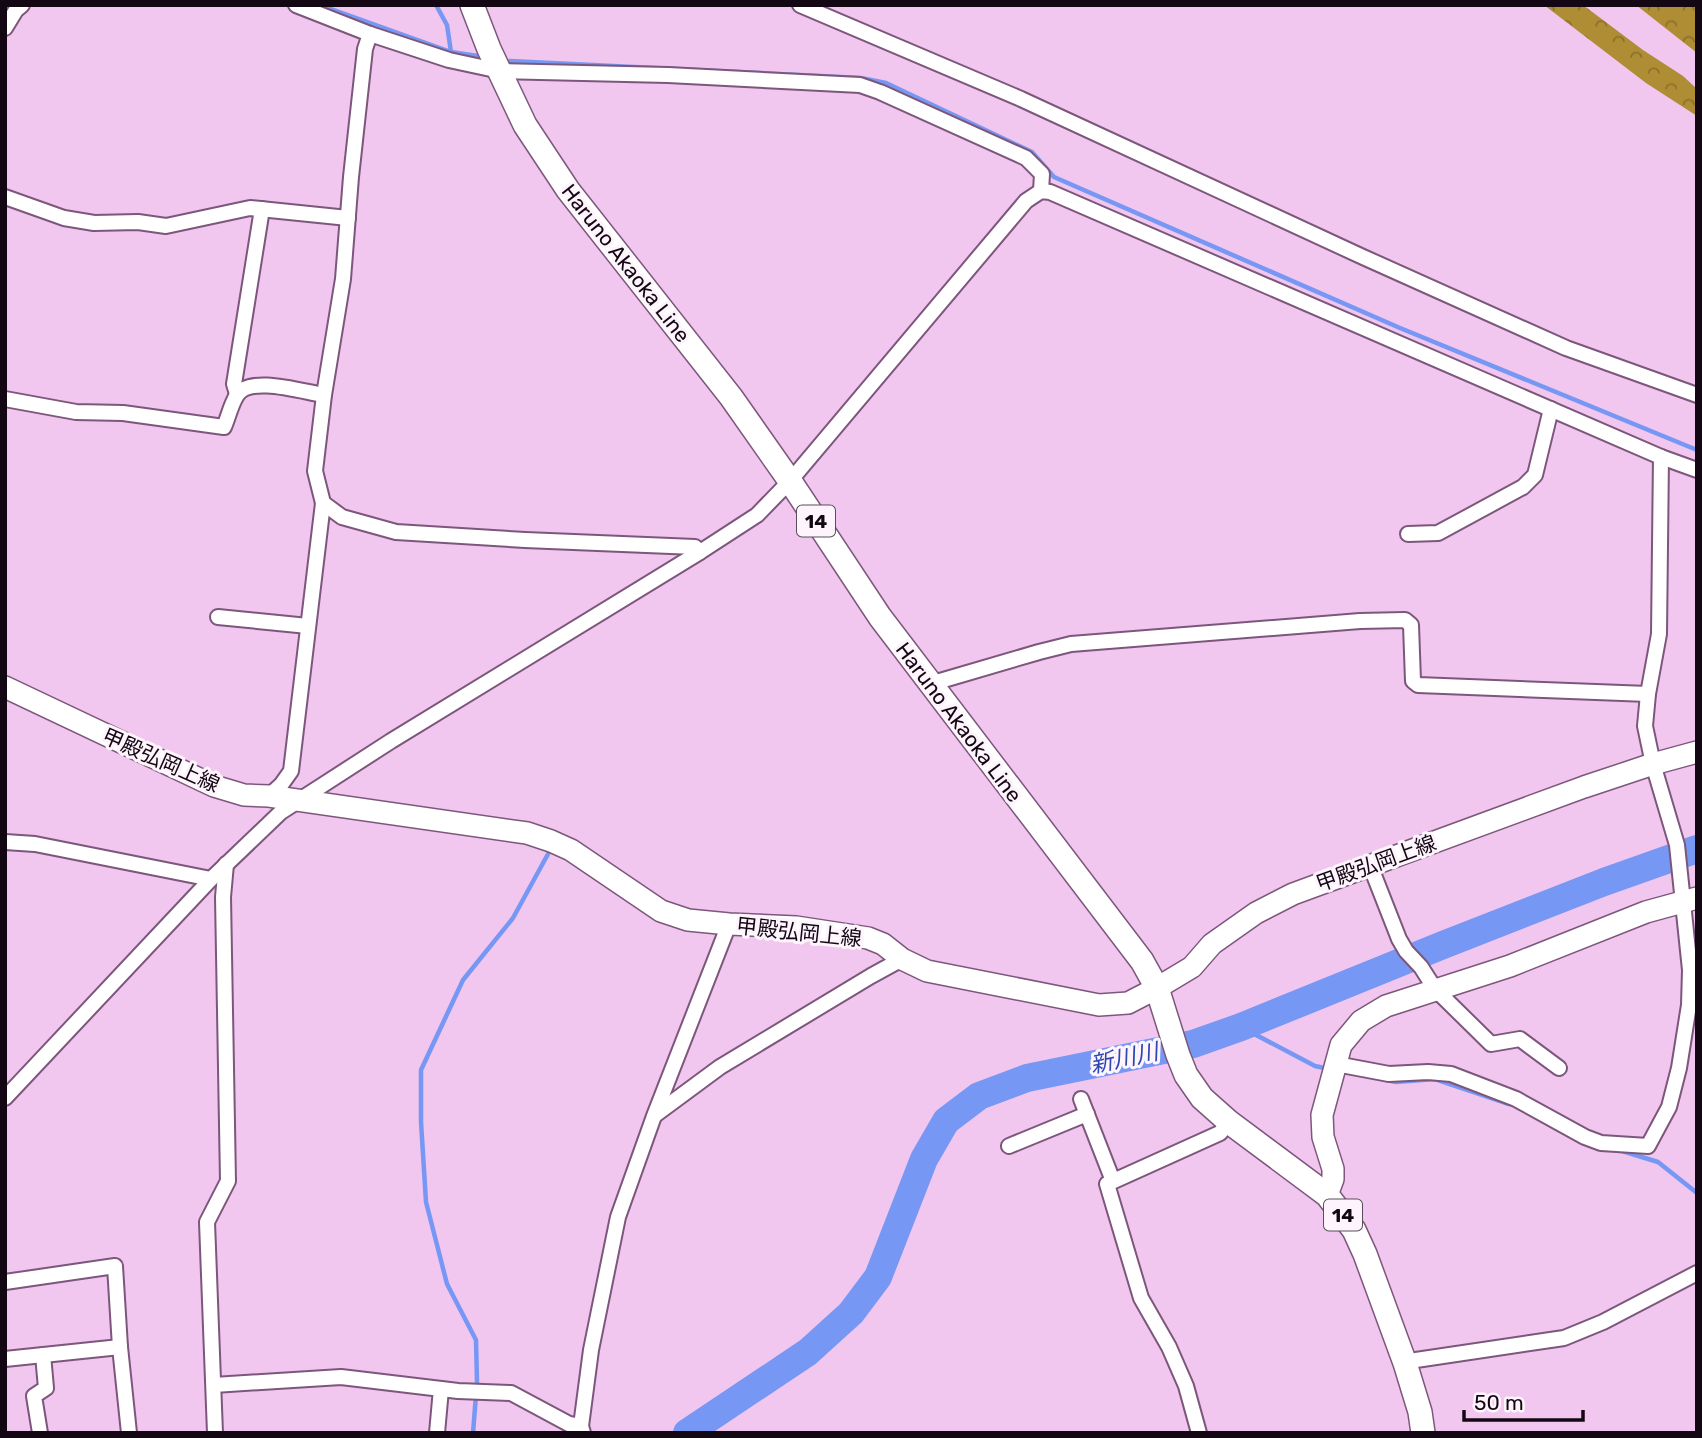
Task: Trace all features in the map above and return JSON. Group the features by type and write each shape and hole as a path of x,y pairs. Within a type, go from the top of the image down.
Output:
{"main road":[{"name":"Haruno Akaoka Line","path":"472,5 524,125 568,190 731,397 872,606 930,686 1142,961 1157,988 1186,1075 1202,1098 1229,1122 1327,1195 1354,1230 1405,1363 1420,1412 1423,1433"},
{"name":"甲殿弘岡上線","path":"5,687 214,786 244,795 269,796 527,833 571,850 660,911 688,920 729,925 796,927 868,938 927,971 1099,1006 1128,1003 1157,988 1192,967 1212,944 1256,913 1293,894 1584,787 1695,753"},
{"path":"1327,1195 1333,1179 1333,1169 1323,1137 1322,1115 1341,1045 1361,1021 1386,1006 1510,966 1646,912 1690,900"}],"street":[{"path":"5,27 22,5"},
{"path":"296,5 370,34 449,60 499,71 668,75 860,85 1026,158 1042,174 1041,191"},
{"path":"800,5 1021,99 1566,348 1697,395"},
{"path":"269,796 291,771 323,503 315,471 343,279 365,48 370,34"},
{"path":"5,1098 211,878 281,812 757,515 790,481 1026,201 1041,191 1050,192 1661,457 1697,470"},
{"path":"5,197 64,218 94,223 138,222 166,226 250,208 348,218"},
{"path":"5,399 76,412 123,414 224,427 237,394 234,384 262,209"},
{"path":"237,394 262,384 324,395"},
{"path":"1408,534 1438,533 1523,487 1535,475 1551,409"},
{"path":"1335,1070 1389,1074 1451,1074 1516,1099 1601,1143 1648,1146 1669,1107 1679,1068 1689,1005 1690,900 1645,726 1659,634 1661,457"},
{"path":"323,503 342,517 396,532 695,547 700,552"},
{"path":"218,617 308,626"},
{"path":"930,686 1014,659 1071,645 1360,621 1405,620 1411,625 1413,681 1418,685 1648,694"},
{"path":"5,842 35,844 211,878"},
{"path":"215,1433 207,1222 228,1181 223,897 226,864"},
{"path":"1370,865 1399,939 1435,989 1491,1044 1520,1039 1559,1068"},
{"path":"214,1385 341,1377 458,1391 511,1393 582,1429 591,1350 618,1217 654,1116 729,925"},
{"path":"654,1116 720,1067 902,959"},
{"path":"1081,1099 1113,1181"},
{"path":"1009,1146 1087,1114"},
{"path":"1199,1433 1186,1386 1169,1347 1141,1298 1107,1184 1220,1133 1229,1122"},
{"path":"5,1282 115,1266 129,1433"},
{"path":"1405,1363 1564,1338 1602,1322 1697,1273"},
{"path":"5,1359 120,1347"},
{"path":"40,1433 34,1396 46,1388 43,1355"},
{"path":"437,1433 441,1389"}],"green space":[{"path":"1544,5 1583,5 1683,76 1697,89 1697,116 1646,83"},
{"path":"1636,5 1697,5 1697,53"}],"waterway":[{"path":"320,5 451,52 478,56"},
{"path":"436,5 447,25 451,52"},
{"path":"510,61 861,78 886,83 1032,152 1054,177 1400,328 1697,450"},
{"name":"新川川","path":"687,1433 808,1352 851,1313 878,1277 924,1159 946,1121 979,1096 1027,1078 1193,1044 1604,882 1697,849"},
{"path":"473,1433 477,1382 476,1340 447,1284 426,1202 421,1070 463,980 513,918 548,854"},
{"path":"1241,1027 1315,1066 1329,1069"},
{"path":"1386,1080 1396,1082 1435,1079 1509,1104"},
{"path":"1619,1150 1658,1162 1697,1193"}]}
